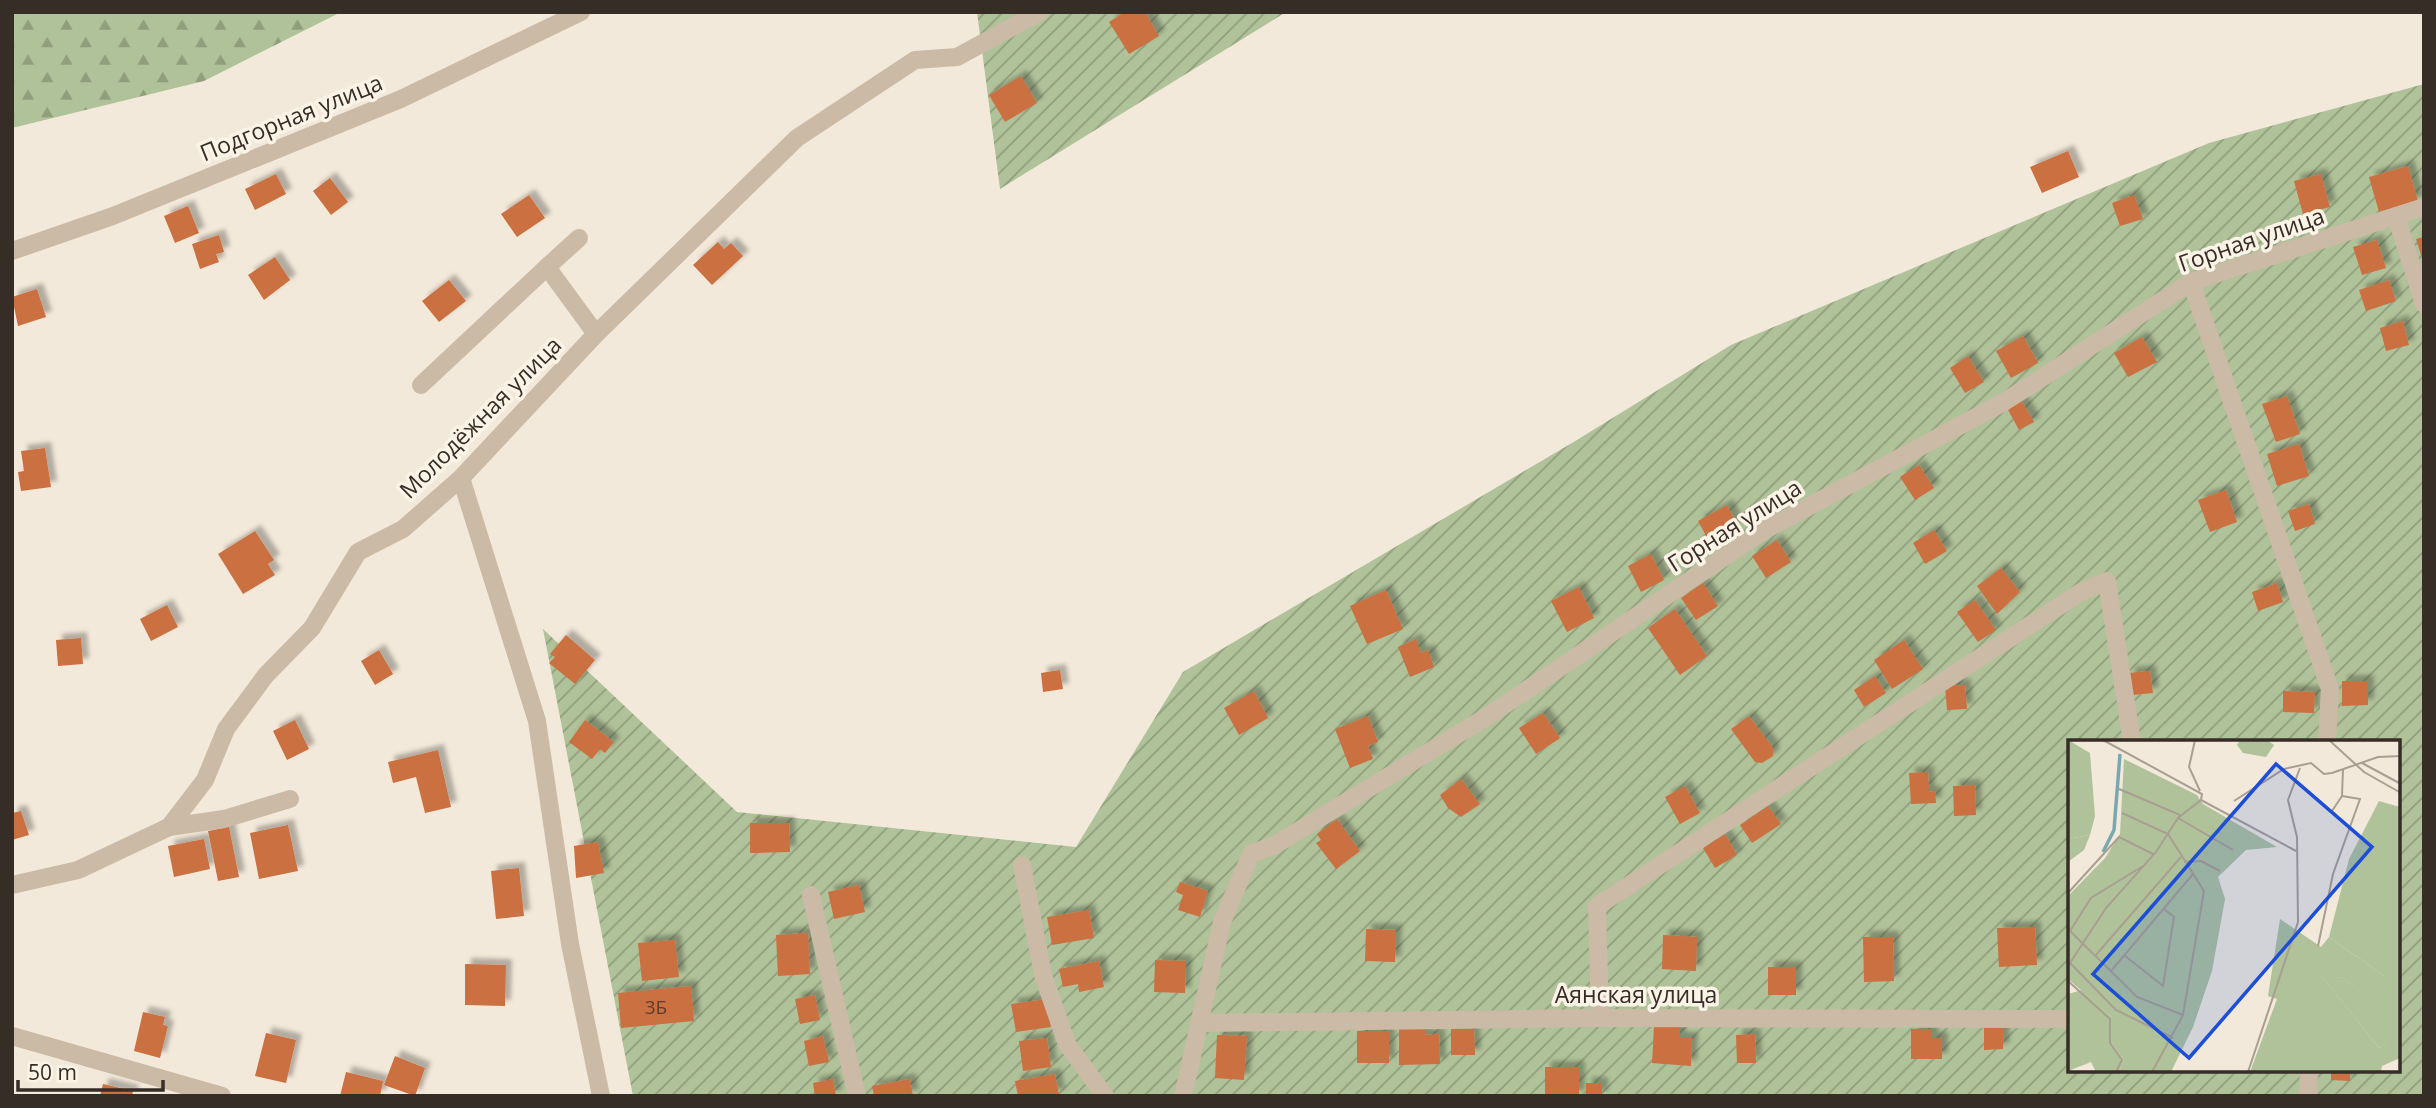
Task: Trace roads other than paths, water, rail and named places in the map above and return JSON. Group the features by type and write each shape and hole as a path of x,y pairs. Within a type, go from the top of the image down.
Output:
{"street":[{"name":"Подгорная улица","path":"12,251 113,216 401,99 581,12"},
{"name":"Молодёжная улица","path":"12,885 78,870 169,827 205,780 226,729 266,675 313,628 358,552 403,529 461,478 596,334 797,138 915,60 957,57 1040,12"},
{"name":"Горная улица","path":"1183,1096 1202,1023 1222,922 1251,854 1275,845 1488,716 1763,531 2004,402 2191,282 2424,207"},
{"path":"2396,216 2424,304"},
{"path":"421,385 579,238"},
{"path":"547,267 596,334"},
{"path":"2191,282 2330,689 2327,740"},
{"path":"461,478 537,721 570,944 601,1096"},
{"path":"1600,1018 1597,906 2081,592 2107,581 2132,740"},
{"path":"169,827 224,819 290,799"},
{"path":"1022,865 1043,975 1067,1044 1105,1096"},
{"path":"811,895 857,1096"},
{"name":"Аянская улица","path":"1202,1023 1600,1018 2068,1019"},
{"path":"12,1036 222,1096"},
{"path":"2308,1096 2309,1073"}]}
